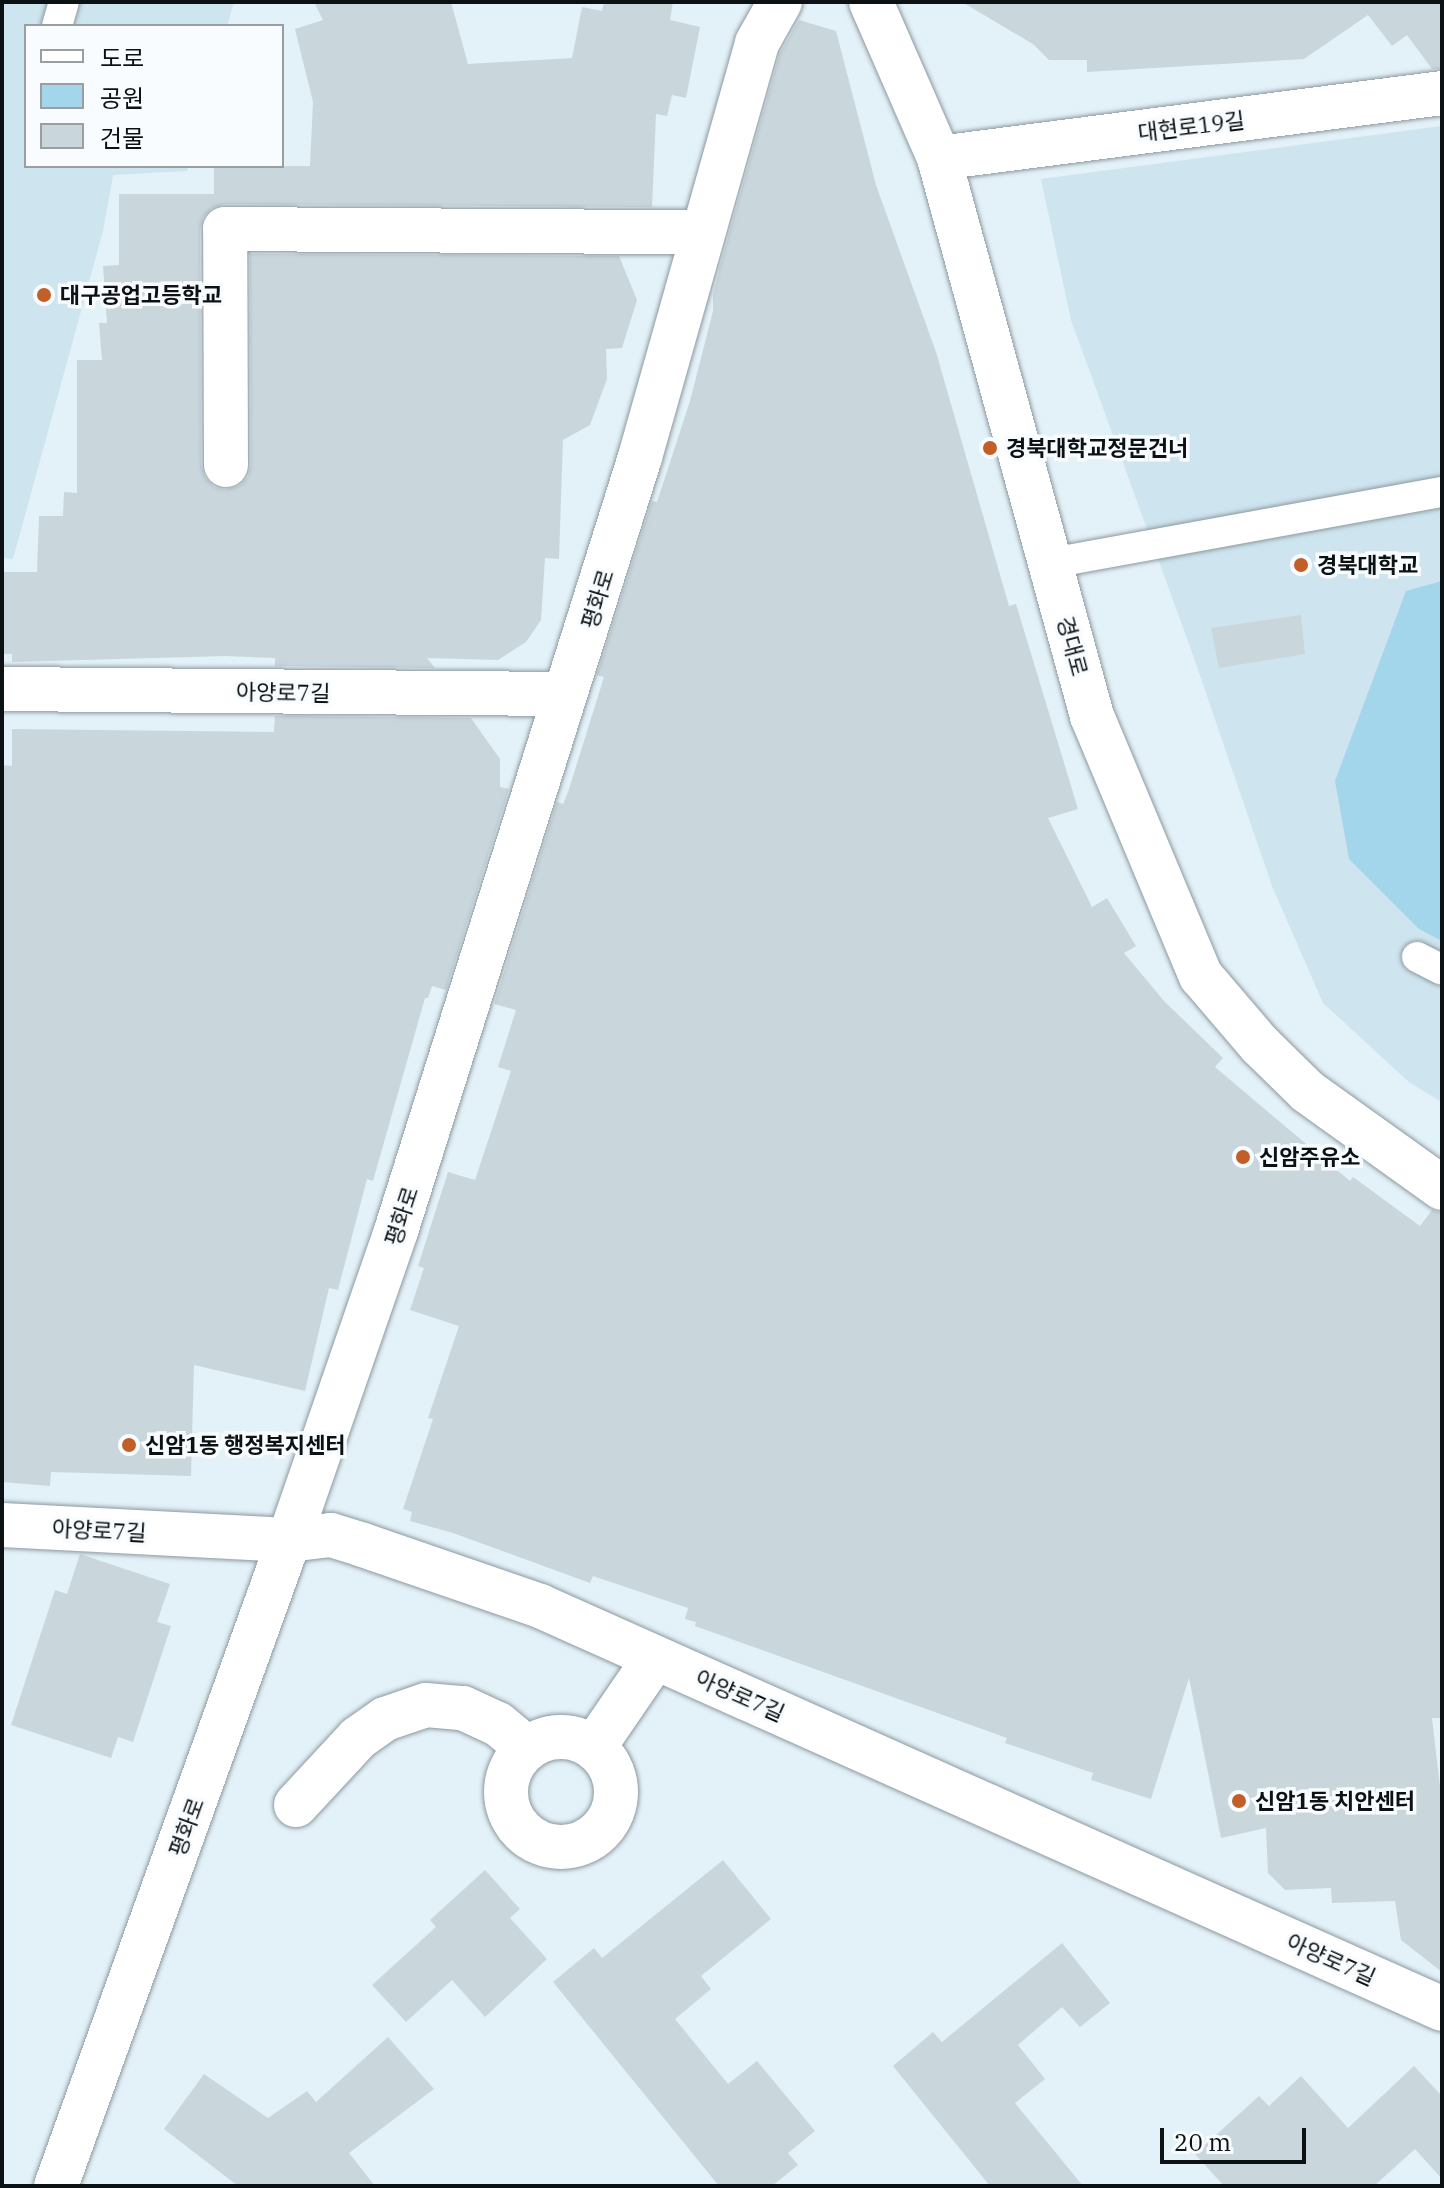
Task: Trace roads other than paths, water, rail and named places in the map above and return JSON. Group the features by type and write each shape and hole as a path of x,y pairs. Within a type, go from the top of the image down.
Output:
{"street":[{"name":"평화로","path":"56,2186 289,1540 436,1110 640,457 757,43 780,2"},
{"name":"경대로","path":"871,2 939,158 1092,716 1201,976 1260,1045 1308,1092 1442,1188"},
{"name":"대현로19길","path":"939,158 1442,93"},
{"path":"226,465 225,229 703,232"},
{"name":"아양로7길","path":"2,689 565,694"},
{"name":"아양로7길","path":"2,1525 289,1540 331,1535 540,1606 1442,2009"},
{"path":"594,1747 655,1658"},
{"path":"296,1805 358,1738 385,1719 426,1705 463,1708 498,1724 527,1748"},
{"path":"556,1736 575,1738 594,1747 614,1775 616,1793 613,1811 591,1839 575,1846 557,1848 524,1834 512,1820 506,1803 505,1785 511,1767 527,1748 537,1741 556,1736"}],"lane":[{"path":"58,24 64,2"},
{"path":"1051,563 1442,492"}],"place":[{"name":"대구공업고등학교","path":"44,295"},
{"name":"경북대학교정문건너","path":"990,448"},
{"name":"경북대학교","path":"1301,565"},
{"name":"신암주유소","path":"1243,1157"},
{"name":"신암1동 행정복지센터","path":"129,1445"},
{"name":"신암1동 치안센터","path":"1239,1801"}]}
